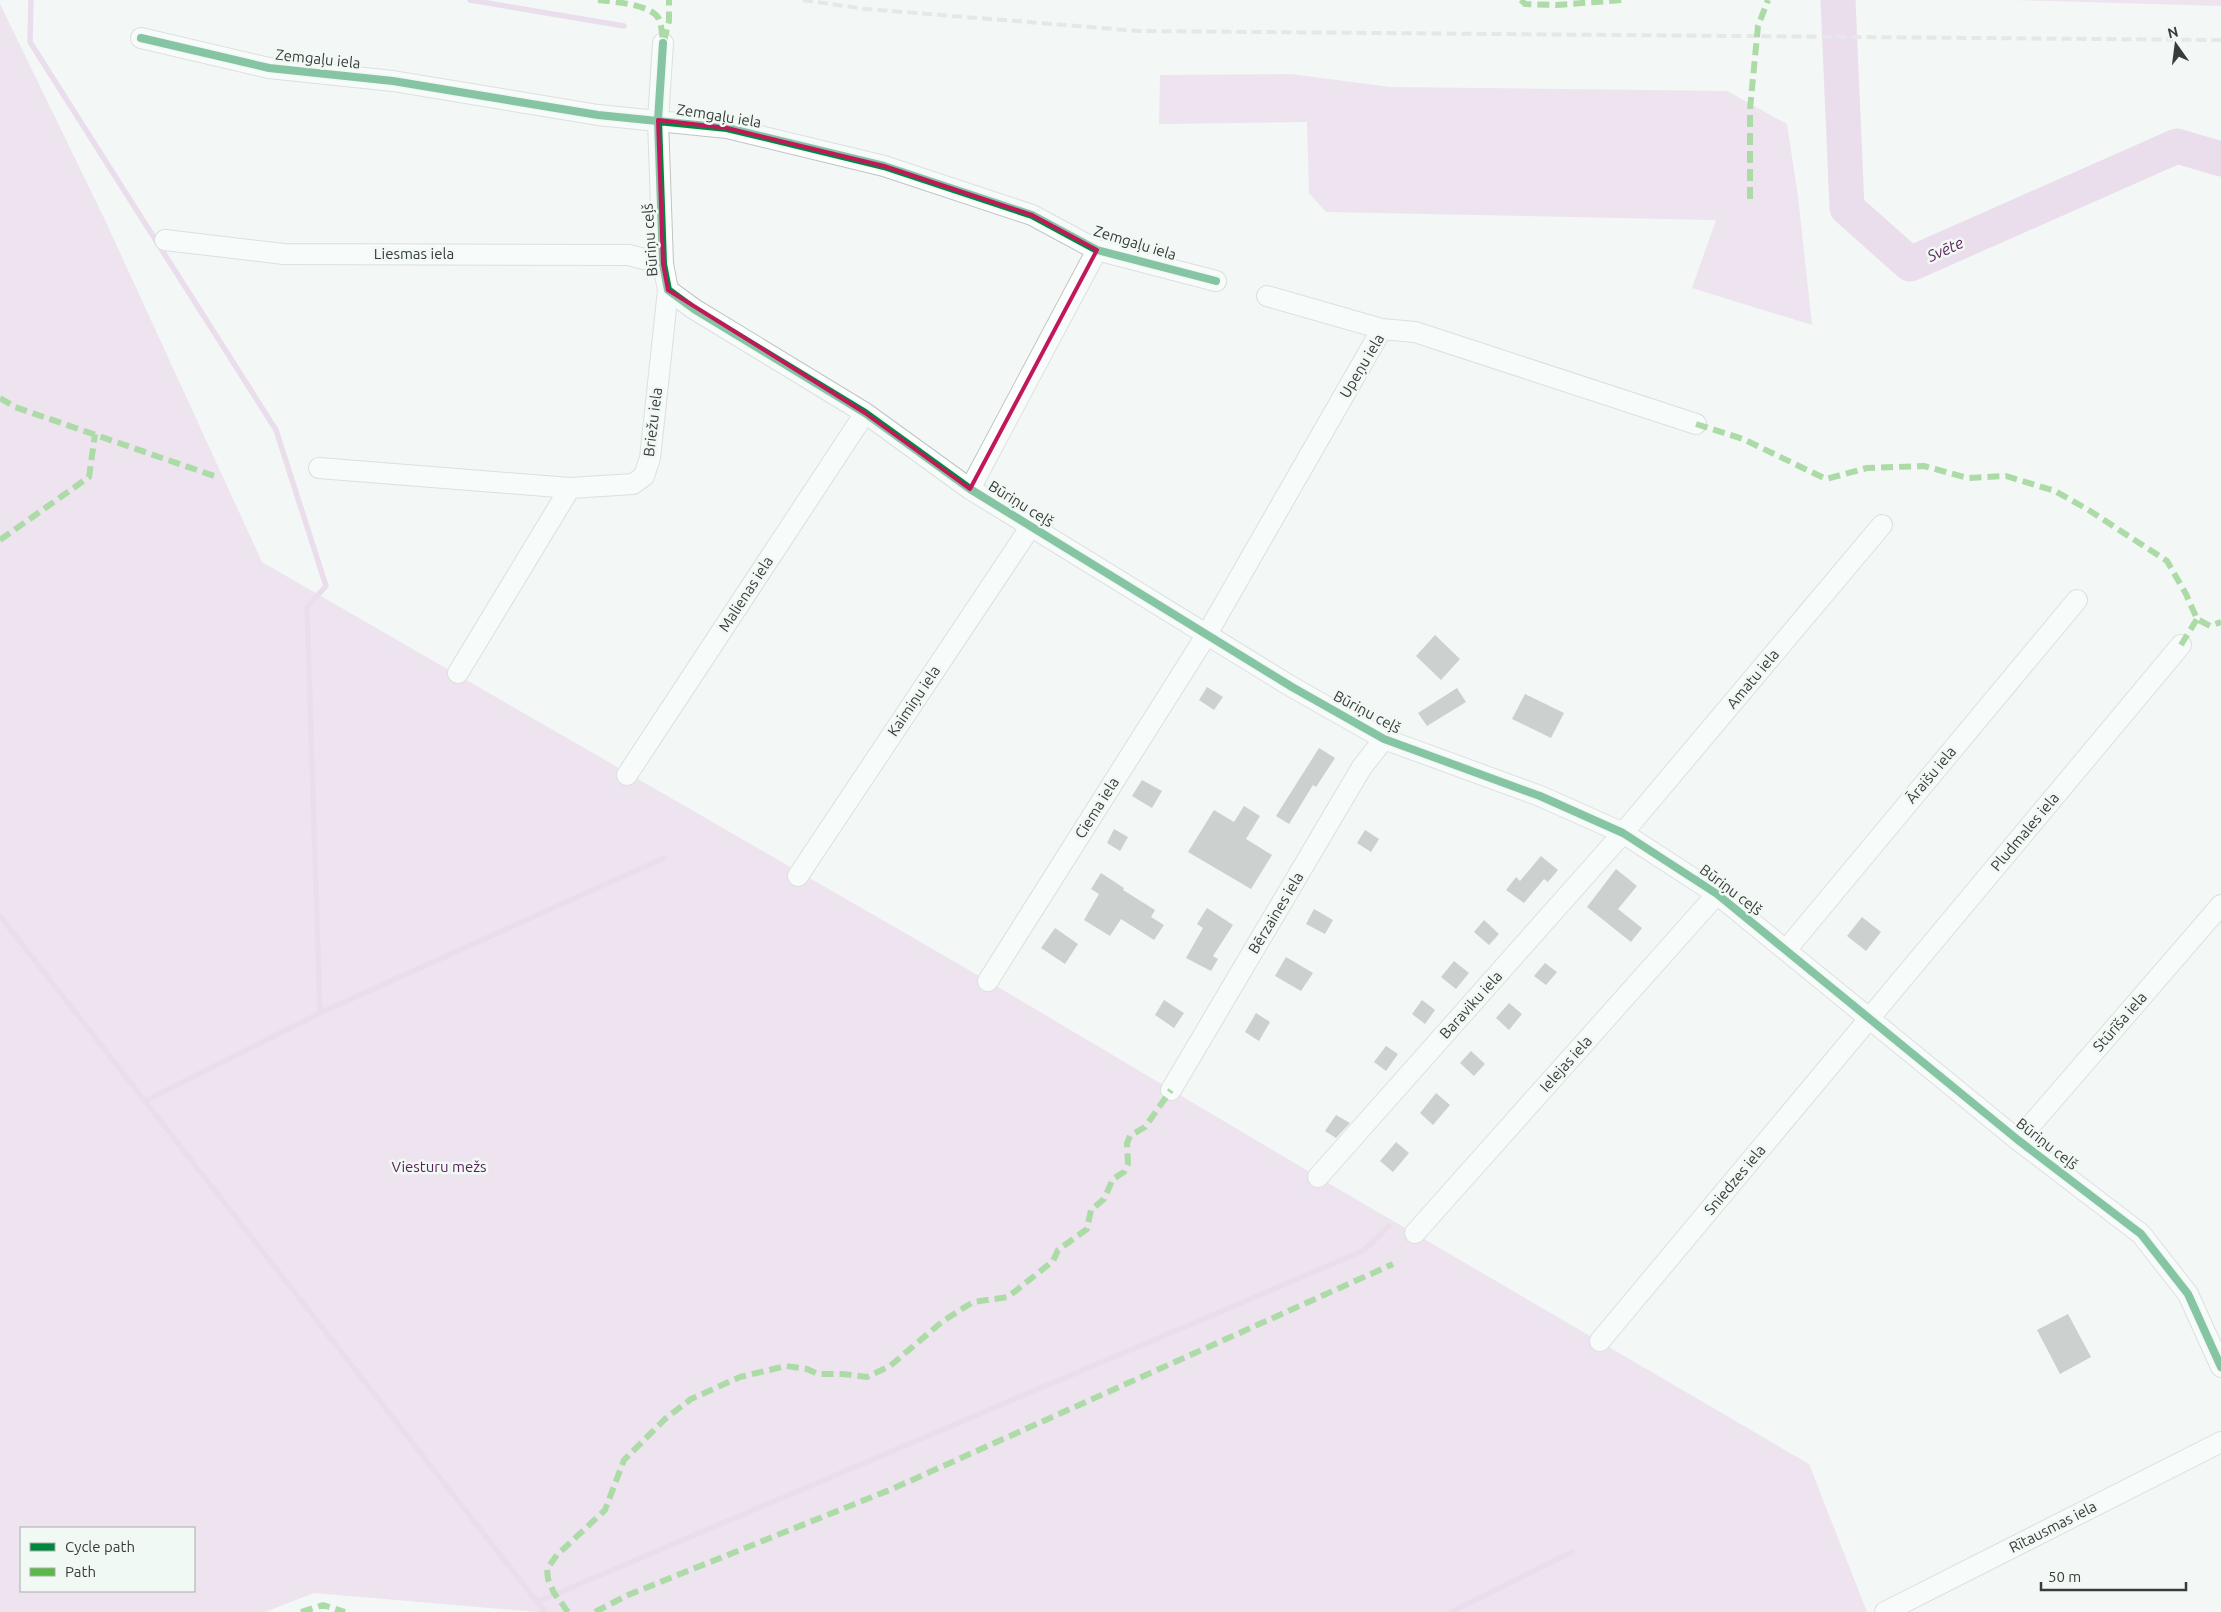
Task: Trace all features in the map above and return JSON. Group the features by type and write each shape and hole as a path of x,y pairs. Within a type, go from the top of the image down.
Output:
{"street":[{"name":"Zemgaļu iela","path":"141,38 268,68 393,81 598,115 727,128 884,166 1032,214 1097,250 1216,281"},
{"name":"Būriņu ceļš","path":"664,43 658,120 663,264 668,290 694,309 865,413 970,489 1292,687 1384,739 1540,796 1623,833 1717,894 2018,1140 2141,1234 2188,1294 2221,1367"},
{"name":"Liesmas iela","path":"165,240 284,254 628,255 663,264"},
{"name":"Zemgaļu iela","path":"970,489 1097,250"},
{"name":"Briežu iela","path":"319,468 570,488 634,484 644,476 650,458 668,290"},
{"path":"1267,296 1382,329"},
{"name":"Upeņu iela","path":"1206,634 1382,329 1415,332 1696,424"},
{"name":"Malienas iela","path":"627,775 865,413"},
{"path":"458,673 570,488"},
{"name":"Amatu iela","path":"1623,833 1882,525"},
{"name":"Kaimiņu iela","path":"798,876 1030,526"},
{"name":"Āraišu iela","path":"1786,950 2076,600"},
{"name":"Ciema iela","path":"988,981 1206,634"},
{"name":"Pludmales iela","path":"1870,1018 2181,645"},
{"name":"Bērzaines iela","path":"1171,1090 1362,767 1384,739"},
{"name":"Baraviku iela","path":"1318,1177 1623,833"},
{"name":"Ielejas iela","path":"1415,1234 1717,894"},
{"name":"Stūrīša iela","path":"2018,1140 2221,905"},
{"name":"Sniedzes iela","path":"1600,1341 1870,1018"},
{"name":"Rītausmas iela","path":"1885,1612 2221,1442"}],"highlighted area":[{"path":"658,120 727,128 884,166 1032,215 1097,250 970,489 865,413 668,290 663,264"}],"green space":[{"path":"2013,0 2221,0 2221,6"},
{"name":"Viesturu mežs","path":"0,4 105,220 262,562 988,981 1318,1177 1809,1464 1867,1612 538,1612 314,1593 265,1612 0,1612"},
{"path":"1291,74 1390,87 1727,91 1787,124 1798,196 1812,325 1692,288 1716,220 1326,212 1309,193 1307,122 1159,124 1160,75"}],"building":[{"path":"1435,635 1460,659 1441,680 1416,656"},
{"path":"1207,687 1223,697 1214,710 1199,700"},
{"path":"1457,688 1466,702 1427,726 1418,713"},
{"path":"1525,694 1564,713 1551,738 1512,719"},
{"path":"1319,748 1335,758 1316,787 1313,785 1289,824 1276,816"},
{"path":"1142,780 1162,791 1152,808 1132,796"},
{"path":"1244,806 1260,816 1246,839 1272,855 1251,889 1188,852 1214,810 1234,822"},
{"path":"1114,829 1128,837 1120,851 1107,843"},
{"path":"1365,830 1379,839 1371,852 1357,843"},
{"path":"1541,856 1558,870 1548,882 1544,879 1524,903 1506,890 1516,877 1520,881"},
{"path":"1616,869 1637,886 1618,909 1642,928 1631,942 1587,907"},
{"path":"1101,873 1124,888 1123,890 1155,910 1151,917 1164,925 1154,940 1121,919 1110,936 1084,920 1099,894 1091,889"},
{"path":"1207,908 1233,925 1213,956 1218,959 1211,971 1186,958 1203,928 1197,924"},
{"path":"1314,909 1333,920 1325,934 1306,924"},
{"path":"1862,917 1881,932 1866,951 1847,936"},
{"path":"1484,920 1499,934 1489,945 1474,932"},
{"path":"1055,928 1078,944 1065,964 1041,948"},
{"path":"1286,957 1313,973 1301,991 1275,976"},
{"path":"1454,961 1469,973 1456,989 1441,977"},
{"path":"1545,963 1557,972 1546,985 1534,976"},
{"path":"1164,1000 1184,1013 1174,1028 1155,1015"},
{"path":"1422,1000 1435,1010 1425,1024 1412,1014"},
{"path":"1509,1003 1522,1014 1509,1030 1496,1018"},
{"path":"1256,1013 1270,1022 1259,1041 1245,1032"},
{"path":"1386,1046 1398,1054 1386,1071 1374,1062"},
{"path":"1471,1051 1485,1064 1474,1076 1460,1063"},
{"path":"1436,1093 1450,1105 1433,1125 1420,1113"},
{"path":"1336,1115 1350,1123 1336,1138 1325,1131"},
{"path":"1396,1142 1409,1153 1393,1172 1380,1161"},
{"path":"2068,1314 2091,1357 2060,1374 2037,1330"}],"waterway":[{"path":"31,0 30,42 276,430 326,586 307,607 320,1013"},
{"path":"470,0 624,26"},
{"name":"Svēte","path":"1838,0 1847,208 1910,264 2177,146 2221,159"},
{"path":"145,1101 320,1013 664,858"},
{"path":"0,916 545,1612"},
{"path":"537,1602 1363,1251 1389,1226"},
{"path":"1451,1612 1572,1552"}],"railway":[{"path":"803,0 866,9 1139,31 2221,40"}],"marked path":[{"path":"598,0 640,7 655,14 660,22 663,43"},
{"path":"664,41 669,21 669,0"},
{"path":"1521,0 1525,4 1556,5 1622,0"},
{"path":"1750,199 1750,109 1758,26 1768,0"},
{"path":"0,398 15,407 217,477"},
{"path":"1696,424 1743,439 1826,479 1867,468 1924,466 1968,478 2006,476 2055,491 2087,509 2167,561 2186,594 2197,619 2210,626 2221,622"},
{"path":"0,540 89,477 95,434"},
{"path":"2181,645 2197,619"},
{"path":"568,1612 554,1593 548,1579 547,1569 557,1555 605,1510 624,1460 665,1419 691,1399 740,1377 786,1366 807,1369 818,1374 843,1374 867,1377 890,1366 943,1321 973,1302 1008,1297 1053,1261 1058,1250 1087,1229 1091,1210 1104,1199 1113,1179 1124,1172 1128,1164 1127,1143 1130,1136 1145,1127 1171,1090"},
{"path":"595,1612 628,1595 892,1489 1393,1264"},
{"path":"301,1612 323,1605 345,1612"}],"cycle path":[{"path":"141,38 269,68 393,81 598,115 727,128 884,166 1032,215 1097,250 1216,281"},
{"path":"663,43 658,120 663,264 668,290 694,309 865,413 970,489 1292,687 1384,739 1540,796 1623,833 1717,894 2018,1140 2141,1234 2188,1294 2221,1367"}]}
